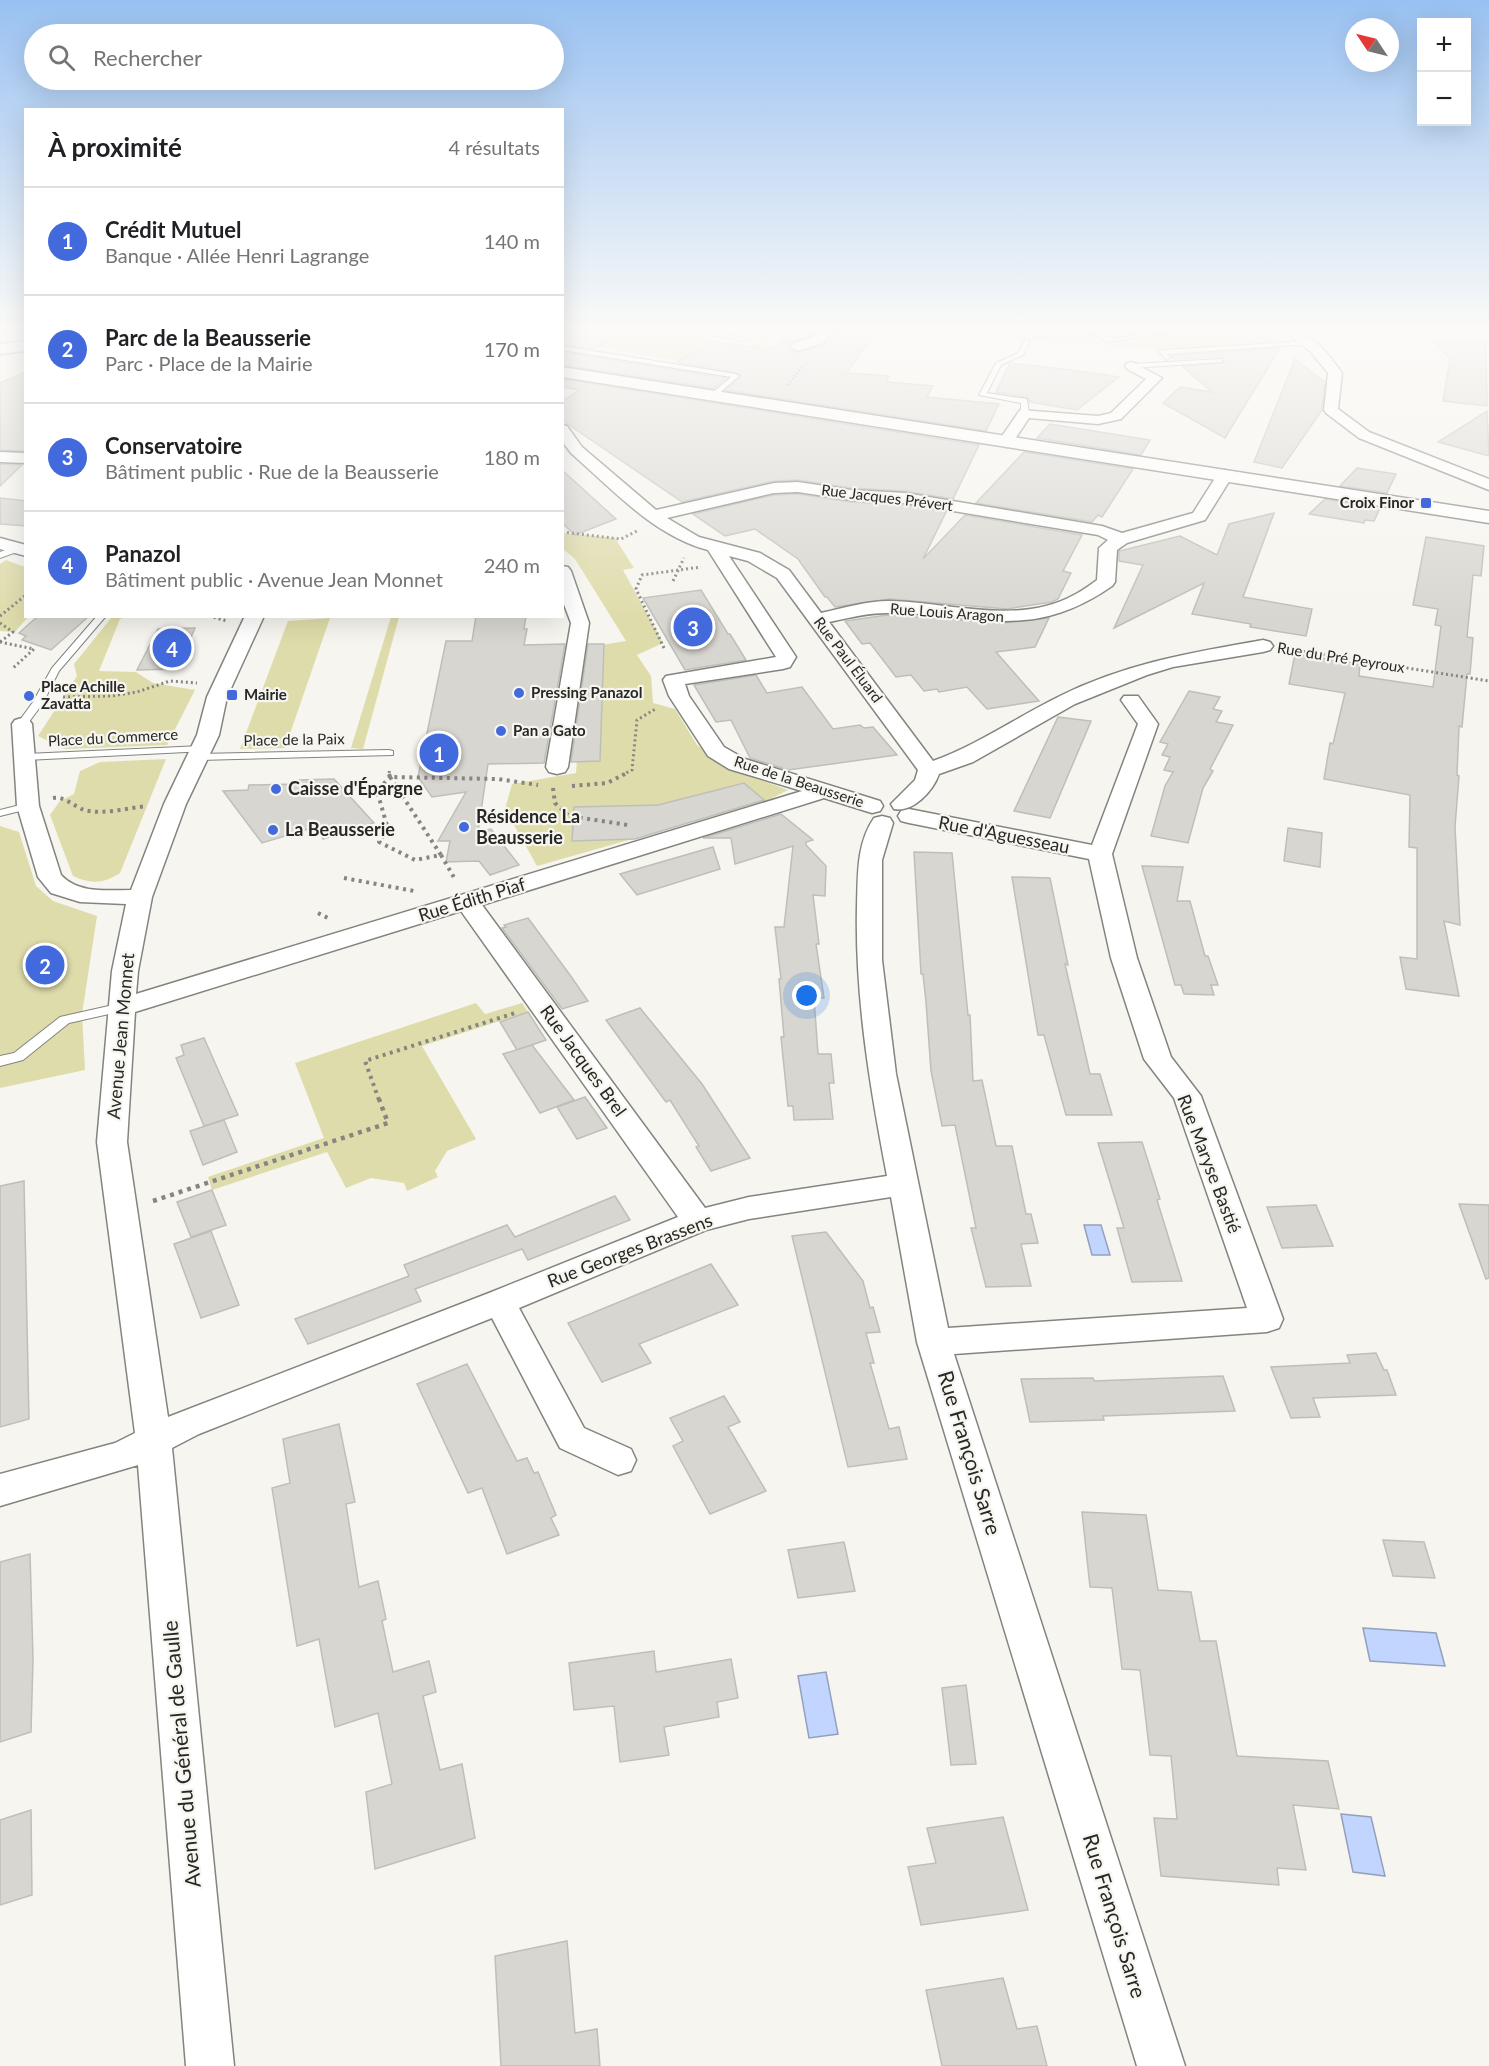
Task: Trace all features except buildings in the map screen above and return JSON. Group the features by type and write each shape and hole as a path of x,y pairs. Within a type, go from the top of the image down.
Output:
{"main road":[{"path":"914,427 1489,517"}],"street":[{"path":"1006,442 1016,427"},
{"path":"1354,427 1364,435 1489,485"},
{"path":"564,432 576,450 653,516 721,556"},
{"path":"0,457 24,458"},
{"path":"1121,539 1199,516 1225,475"},
{"name":"Rue Jacques Prévert","path":"653,516 774,488 798,487 851,495 905,498 1102,531 1121,539"},
{"name":"Rue Louis Aragon","path":"817,619 888,607 1010,617 1044,612 1086,598 1106,582 1108,548 1121,539"},
{"path":"0,543 22,550"},
{"name":"Rue Paul Éluard","path":"721,556 754,557 783,574 929,770"},
{"name":"Rue de la Beausserie","path":"721,556 786,657 783,663 673,680 679,696 716,752 737,764 891,812"},
{"path":"557,767 580,623 564,577"},
{"name":"Avenue Jean Monnet","path":"154,1442 112,1142 126,962 140,897 175,804 200,753 217,697 254,618"},
{"name":"Rue du Pré Peyroux","path":"929,770 965,758 1068,700 1140,671 1170,662 1263,645"},
{"path":"1100,854 1148,724 1131,700"},
{"path":"22,724 28,806 50,878 60,888 88,897 140,897"},
{"path":"891,812 925,782 929,770"},
{"name":"Rue Édith Piaf","path":"122,1007 700,831 822,791"},
{"name":"Rue d'Aguesseau","path":"891,812 1100,854"},
{"name":"Rue François Sarre","path":"891,812 870,860 868,960 882,1074 934,1342 1161,2066"},
{"name":"Rue Maryse Bastié","path":"934,1342 1267,1318 1187,1096 1158,1059 1124,958 1100,854"},
{"name":"Rue Jacques Brel","path":"467,902 698,1221"},
{"name":"Rue Georges Brassens","path":"0,1490 123,1456 187,1424 500,1302 698,1221 749,1208 904,1184"},
{"path":"500,1302 572,1438 618,1460"},
{"name":"Avenue du Général de Gaulle","path":"154,1442 210,2066"}],"lane":[{"path":"0,555 22,550"},
{"path":"22,724 40,698 55,670 100,618"},
{"name":"Place de la Paix","path":"200,753 389,753"},
{"name":"Place du Commerce","path":"26,757 200,753"},
{"path":"0,813 28,806"},
{"path":"0,1061 18,1057 65,1020 122,1007"}],"path":[{"path":"564,532 621,539 629,537 635,531 670,527"},
{"path":"686,555 697,568"},
{"path":"664,648 636,590 642,575 697,568 721,556"},
{"path":"0,616 24,598"},
{"path":"0,623 13,632 0,642"},
{"path":"0,642 34,649 13,668"},
{"name":"Rue du Pré Peyroux","path":"1263,645 1489,681"},
{"path":"40,698 111,696 136,692 170,681 200,684"},
{"path":"441,855 415,860 379,842 388,829 378,790 390,777 441,855 467,902"},
{"path":"553,787 555,803 569,816 631,826"},
{"path":"28,806 58,797 85,810 175,804"},
{"path":"344,878 382,885"},
{"path":"121,1212 388,1123 365,1061 542,1004"}],"shaded area":[{"path":"564,533 615,538 634,568 623,570 663,643 637,655 651,676 653,703 675,709 697,745 727,768 788,790 766,801 537,866 505,809 512,784 576,773 584,658 602,645 626,641 575,559 564,550"},
{"path":"6,560 24,567 24,618 27,618 15,632 0,631 0,564"},
{"path":"111,618 124,618 120,619 99,671 136,672 153,683 195,690 167,745 65,749 38,736 77,676 74,664"},
{"path":"330,618 285,748 240,749 288,621"},
{"path":"391,618 399,618 363,749 351,748"},
{"path":"166,759 120,873 97,882 73,876 50,815 60,801 74,794 80,771 100,762"},
{"path":"0,826 19,832 36,886 53,901 97,916 82,1014 85,1070 0,1088"},
{"path":"476,1003 485,1014 522,1003 528,1012 422,1046 476,1139 447,1151 435,1171 438,1177 407,1191 404,1183 371,1178 346,1188 327,1152 212,1190 208,1177 324,1138 295,1063"}],"water":[{"path":"1084,1225 1101,1225 1110,1255 1092,1255"},
{"path":"1363,1628 1436,1633 1445,1666 1370,1661"},
{"path":"826,1672 838,1734 809,1738 798,1676"},
{"path":"1341,1814 1371,1817 1385,1876 1353,1872"}],"place":[{"name":"Croix Finor","path":"1426,503"},
{"name":"Conservatoire","path":"693,627"},
{"name":"Panazol","path":"172,648"},
{"name":"Pressing Panazol","path":"519,693"},
{"name":"Mairie","path":"232,695"},
{"name":"Place Achille Zavatta","path":"29,696"},
{"name":"Pan a Gato","path":"501,731"},
{"name":"Crédit Mutuel","path":"439,753"},
{"name":"Caisse d'Épargne","path":"276,789"},
{"name":"Résidence La Beausserie","path":"464,827"},
{"name":"La Beausserie","path":"273,830"},
{"name":"Parc de la Beausserie","path":"45,965"}]}
